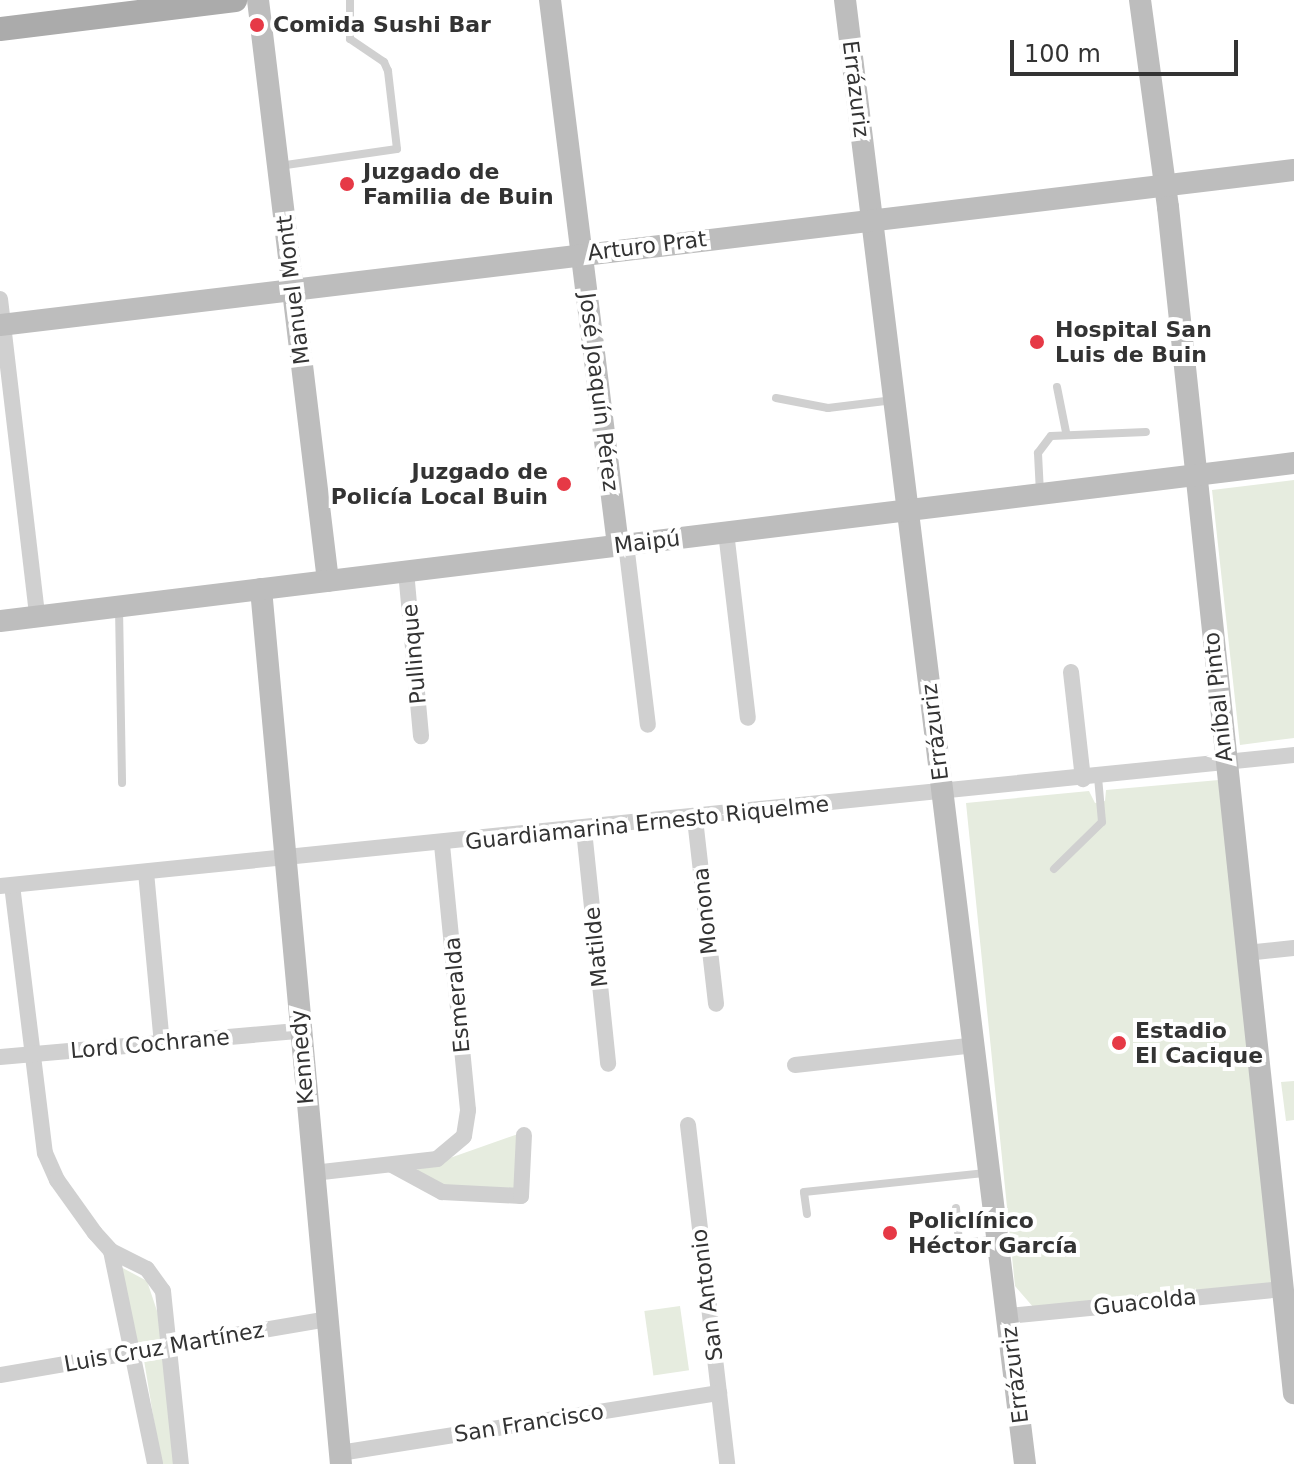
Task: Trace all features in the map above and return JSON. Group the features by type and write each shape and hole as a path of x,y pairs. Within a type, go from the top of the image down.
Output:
{"main road":[{"path":"0,29 235,0"}],"street":[{"name":"Manuel Montt","path":"258,0 328,581"},
{"name":"José Joaquín Pérez","path":"550,0 622,545"},
{"name":"Errázuriz","path":"845,0 1025,1464"},
{"name":"Aníbal Pinto","path":"1140,0 1165,185 1193,476 1246,953 1286,1275 1294,1393"},
{"name":"Arturo Prat","path":"2,324 872,217 1294,170"},
{"path":"0,299 37,616"},
{"name":"Maipú","path":"0,621 1294,463"},
{"path":"726,532 748,718"},
{"path":"622,545 648,725"},
{"name":"Pullinque","path":"406,571 421,736"},
{"name":"Kennedy","path":"267,650 275,615 291,585"},
{"name":"Kennedy","path":"261,589 341,1459"},
{"path":"1071,672 1090,778"},
{"name":"Guardiamarina Ernesto Riquelme","path":"6,886 943,794 1294,755"},
{"name":"Monona","path":"695,819 716,1004"},
{"name":"Matilde","path":"584,830 608,1064"},
{"name":"Esmeralda","path":"392,1165 437,1159 459,1144 468,1110 442,844"},
{"path":"146,872 162,1043"},
{"path":"6,886 41,1137 50,1167 111,1251 155,1464"},
{"path":"1246,953 1294,948"},
{"name":"Lord Cochrane","path":"0,1057 300,1031"},
{"path":"795,1065 975,1045"},
{"name":"San Antonio","path":"688,1125 727,1464"},
{"path":"313,1173 392,1165 442,1192 521,1196 524,1135"},
{"path":"111,1251 147,1269 159,1283 171,1346 181,1464"},
{"name":"Guacolda","path":"1008,1316 1286,1275"},
{"name":"Luis Cruz Martínez","path":"0,1375 327,1319"},
{"name":"San Francisco","path":"341,1459 719,1393"}],"lane":[{"path":"278,166 397,149 388,71 384,62 350,39 350,0"},
{"path":"1057,387 1066,432"},
{"path":"776,398 828,408 895,400"},
{"path":"1040,494 1040,448 1051,436 1066,432 1146,432"},
{"path":"119,606 122,783"},
{"path":"1054,869 1100,826 1090,778"},
{"path":"807,1214 804,1192 991,1173"},
{"path":"956,1208 959,1243 999,1239"}],"shaded area":[{"path":"1294,480 1294,738 1240,745 1212,490"},
{"name":"Estadio El Cacique","path":"1219,780 1275,1283 1034,1308 1015,1286 966,803 1089,791 1095,803 1105,801 1106,790"},
{"path":"1294,1081 1294,1120 1286,1121 1281,1082"},
{"path":"521,1133 521,1192 439,1185 413,1171"},
{"path":"119,1266 147,1281 166,1338 134,1343"},
{"path":"680,1306 689,1370 653,1375 644,1311"},
{"path":"167,1356 176,1464 161,1464 144,1360"}],"place":[{"name":"Comida Sushi Bar","path":"257,25"},
{"name":"Juzgado de Familia de Buin","path":"347,184"},
{"name":"Hospital San Luis de Buin","path":"1037,342"},
{"name":"Juzgado de Policía Local Buin","path":"564,484"},
{"name":"Estadio El Cacique","path":"1119,1043"},
{"name":"Policlínico Héctor García","path":"890,1233"}]}
